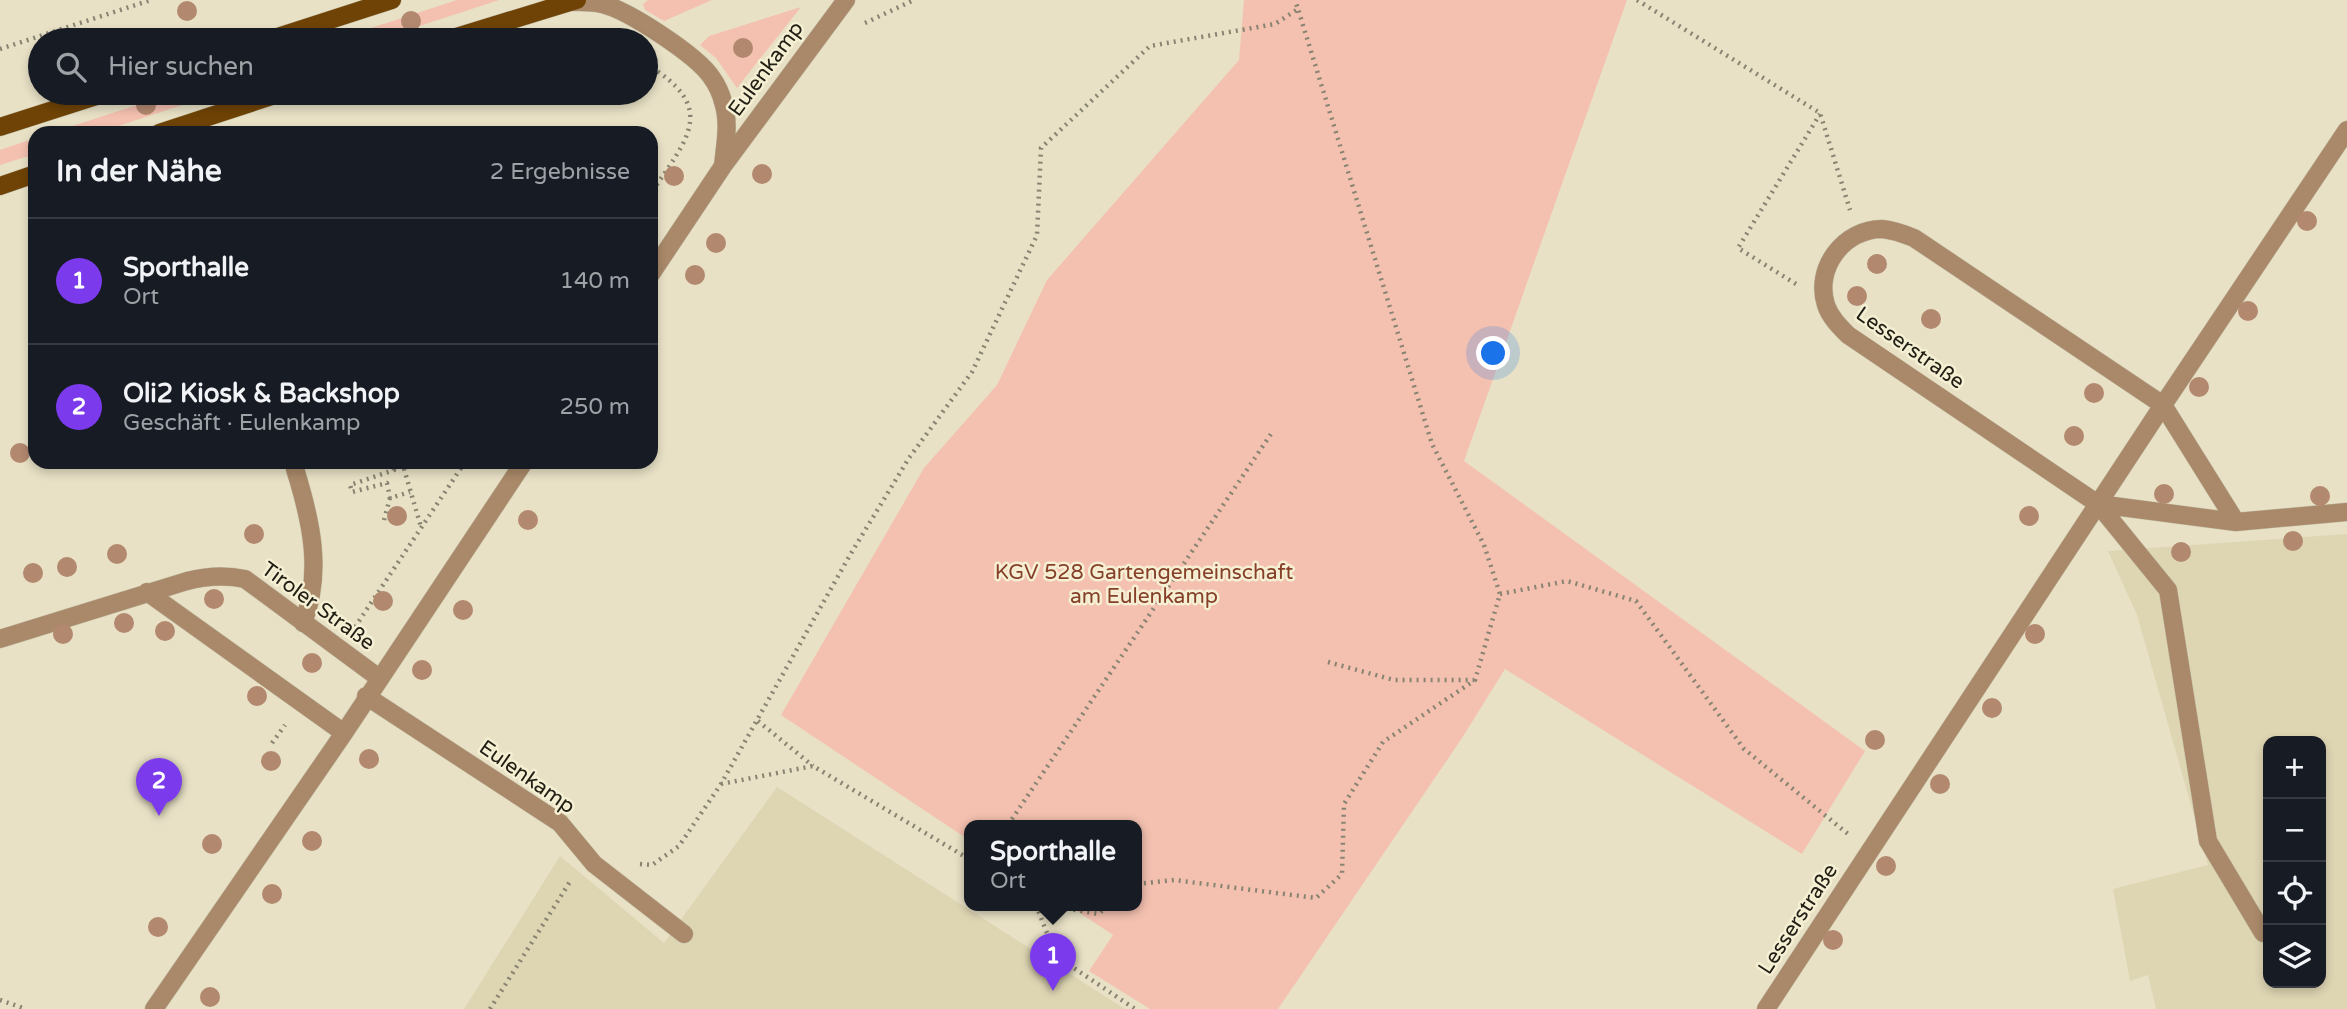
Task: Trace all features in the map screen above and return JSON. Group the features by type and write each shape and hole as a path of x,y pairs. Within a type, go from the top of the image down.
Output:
{"main road":[{"path":"305,28 392,0"},
{"path":"485,28 573,1"},
{"path":"0,127 69,105"},
{"path":"180,126 244,105"},
{"path":"0,186 28,176"}],"street":[{"name":"Eulenkamp","path":"658,264 723,166 846,0"},
{"name":"Eulenkamp","path":"573,1 611,7 646,28"},
{"name":"Eulenkamp","path":"658,35 687,53 712,77 724,103 727,130 723,166"},
{"name":"Lesserstraße","path":"1766,1009 2347,130"},
{"path":"1825,303 1823,286 1830,260 1845,241 1857,234 1883,229 1914,238 2163,405 2236,522"},
{"name":"Lesserstraße","path":"1825,303 1830,315 1848,335 2098,504"},
{"path":"295,469 309,520 314,561 311,603 303,623"},
{"path":"154,1009 344,733 366,696 519,469"},
{"path":"2098,504 2236,522 2347,512"},
{"path":"2098,504 2168,590 2208,841 2263,933"},
{"name":"Tiroler Straße","path":"0,639 147,592 203,577 233,576 245,579 379,678"},
{"path":"147,592 344,733"},
{"name":"Eulenkamp","path":"366,696 560,823 594,864 684,934"}],"path":[{"path":"64,28 150,0"},
{"path":"1142,883 1174,880 1316,898 1342,874 1344,804 1383,742 1475,680 1500,594 1484,545 1432,444 1295,0"},
{"path":"1637,0 1820,113 1857,234"},
{"path":"490,1009 577,871 594,864 652,864 679,846 721,785 902,468 972,372 1037,235 1041,148 1150,47 1275,24 1298,9"},
{"path":"0,49 28,40"},
{"path":"658,71 687,98 690,123 681,149 658,183"},
{"path":"1820,113 1738,248 1825,303"},
{"path":"1011,820 1273,431"},
{"path":"384,520 390,498 387,483 352,492 350,485 394,469"},
{"path":"404,469 421,527"},
{"path":"353,631 461,469"},
{"path":"390,498 410,492"},
{"path":"1500,594 1567,581 1636,601 1744,749 1870,852"},
{"path":"1328,662 1394,680 1475,680"},
{"path":"272,743 293,715"},
{"path":"758,721 813,766 964,856"},
{"path":"721,785 813,766"},
{"path":"1038,911 1056,956 1135,1009"},
{"path":"1081,911 1099,914 1102,911"},
{"path":"0,1000 26,1009"}],"shaded area":[{"path":"2347,534 2347,1009 2156,1009 2148,975 2130,981 2113,889 2208,865 2137,615 2108,551"},
{"path":"777,787 964,906 964,911 971,911 1125,1009 464,1009 560,856 664,943"}],"green space":[{"path":"457,0 499,0 414,28 371,28"},
{"path":"648,0 712,0 664,21 645,10 643,4"},
{"name":"KGV 528 Gartengemeinschaft am Eulenkamp","path":"1244,0 1627,0 1464,461 1865,751 1802,854 1505,669 1462,738 1278,1009 1150,1009 1089,971 1113,935 1077,911 1142,911 1142,820 964,820 964,837 781,715 924,468 997,385 1047,280 1239,60"},
{"path":"801,7 737,88 716,58 700,45 709,36"},
{"path":"137,105 182,105 118,126 73,126"},
{"path":"28,140 28,156 0,165 0,150"}],"place":[{"name":"Oli2 Kiosk & Backshop","path":"159,816"},
{"name":"Sporthalle","path":"1053,991"}]}
